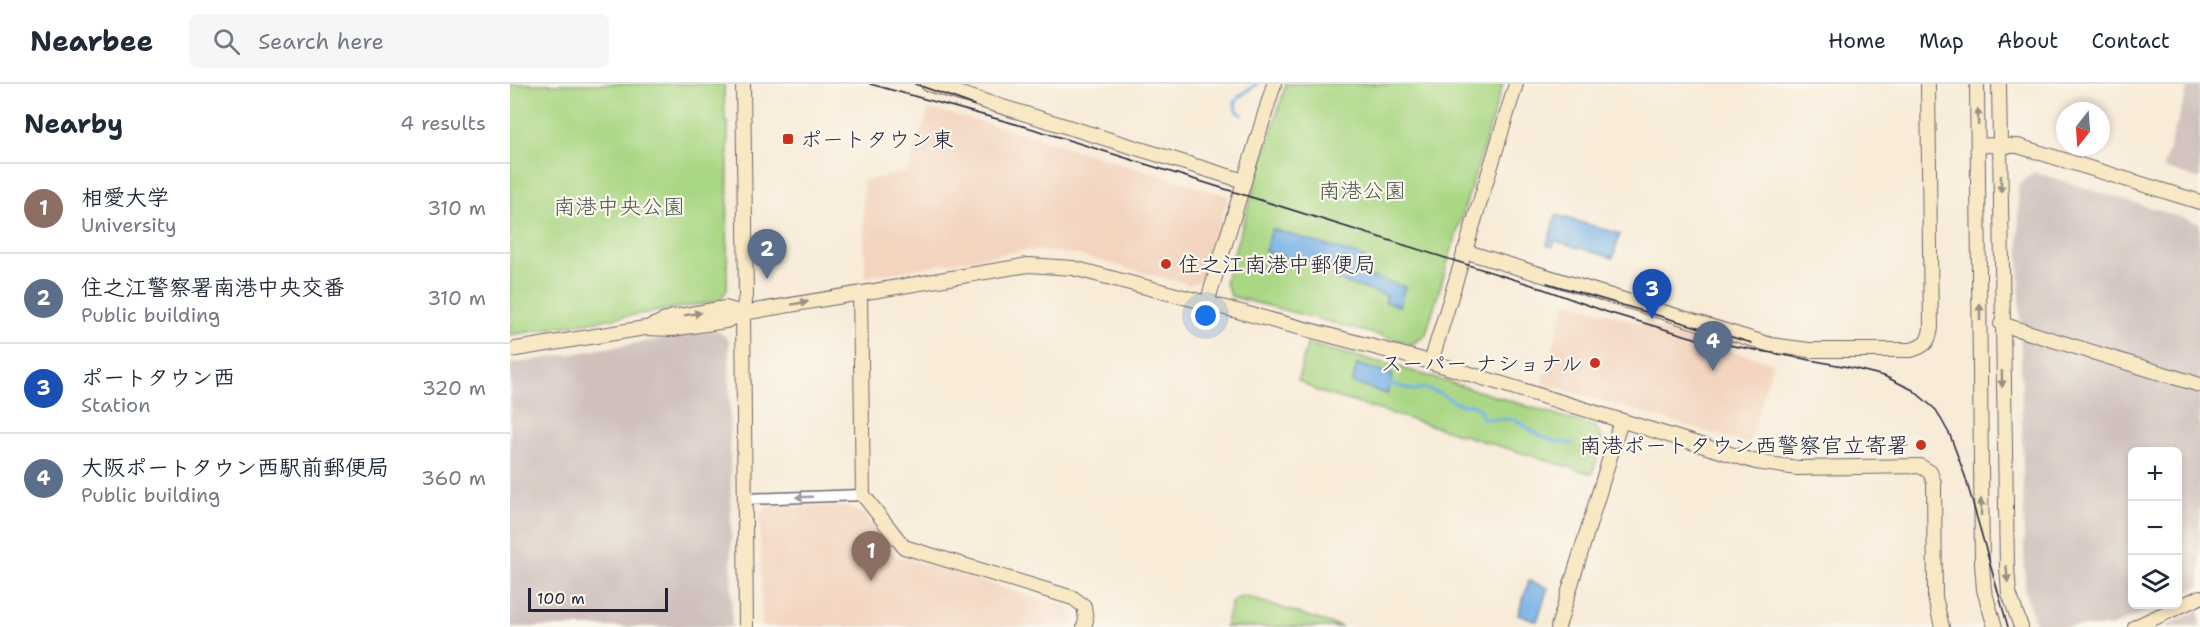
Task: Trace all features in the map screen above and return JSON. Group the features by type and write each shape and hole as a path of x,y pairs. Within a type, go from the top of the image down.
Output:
{"street":[{"path":"734,84 738,294 743,313"},
{"path":"743,84 746,295 743,313 746,627"},
{"path":"928,84 1244,181"},
{"path":"1207,303 1274,84"},
{"path":"1431,362 1516,84"},
{"path":"1464,251 1771,345 1809,350 1911,350 1923,346 1929,339 1931,328 1928,84"},
{"path":"1977,84 1982,564 1984,591 1995,627"},
{"path":"1999,84 2001,324 2007,567 2009,593 2021,627"},
{"path":"1978,145 2018,146 2200,202"},
{"path":"510,350 645,328 673,317 726,308 743,313 1029,265 1073,268 1431,362 1756,462 1797,468 1920,466 1930,472 1934,483 1935,597 1942,627"},
{"path":"860,293 862,495 904,547 1073,598 1084,606 1086,620 1084,627"},
{"path":"2001,324 2200,385"},
{"path":"1558,627 1621,421"},
{"path":"745,499 862,495"},
{"path":"2135,627 2200,597"}],"shaded area":[{"path":"2189,84 2200,84 2200,179 2163,168"},
{"path":"929,109 982,122 1228,196 1203,278 1191,285 1074,254 1027,250 865,277 863,181 907,172"},
{"path":"2034,172 2200,223 2200,586 2182,594 2182,447 2128,447 2128,609 2151,609 2110,627 2036,627 2025,591 2018,185"},
{"path":"1566,301 1773,363 1749,444 1542,383"},
{"path":"717,330 729,340 732,627 510,627 510,364"},
{"path":"770,506 848,507 865,515 895,555 1067,607 1076,620 1074,627 762,627 760,515"},
{"path":"2200,610 2200,627 2163,627"}],"green space":[{"name":"南港中央公園","path":"510,84 724,84 725,122 728,123 727,290 719,301 510,335"},
{"name":"南港公園","path":"1286,84 1503,84 1425,336 1412,344 1231,296 1225,282"},
{"path":"1307,344 1402,368 1596,427 1603,441 1592,474 1317,391 1298,380"},
{"path":"1244,596 1342,627 1225,627 1232,601"}],"water":[{"path":"1556,215 1620,234 1613,258 1555,241 1553,247 1547,245"},
{"path":"1272,229 1364,257 1359,273 1405,287 1399,306 1385,302 1387,296 1334,279 1336,270 1265,251"},
{"path":"1357,364 1393,375 1387,394 1352,383"},
{"path":"1529,581 1548,588 1537,621 1518,615"}],"waterway":[{"path":"1242,115 1236,110 1235,103 1240,96 1257,84"},
{"path":"1390,384 1414,390 1424,388 1463,405 1472,404 1481,411 1482,418 1514,420 1543,437 1574,444"}],"tram line":[{"path":"870,84 1030,128 1701,340 1848,367 1884,376 1913,390 1936,410 1950,435 1965,476 2008,627"},
{"path":"915,84 974,105"},
{"path":"1547,283 1752,343"}],"place":[{"name":"ポートタウン東","path":"788,139"},
{"name":"住之江南港中郵便局","path":"1166,264"},
{"name":"住之江警察署南港中央交番","path":"767,279"},
{"name":"ポートタウン西","path":"1652,319"},
{"name":"スーパー ナショナル","path":"1595,363"},
{"name":"大阪ポートタウン西駅前郵便局","path":"1713,371"},
{"name":"南港ポートタウン西警察官立寄署","path":"1921,445"},
{"name":"相愛大学","path":"871,581"}]}
